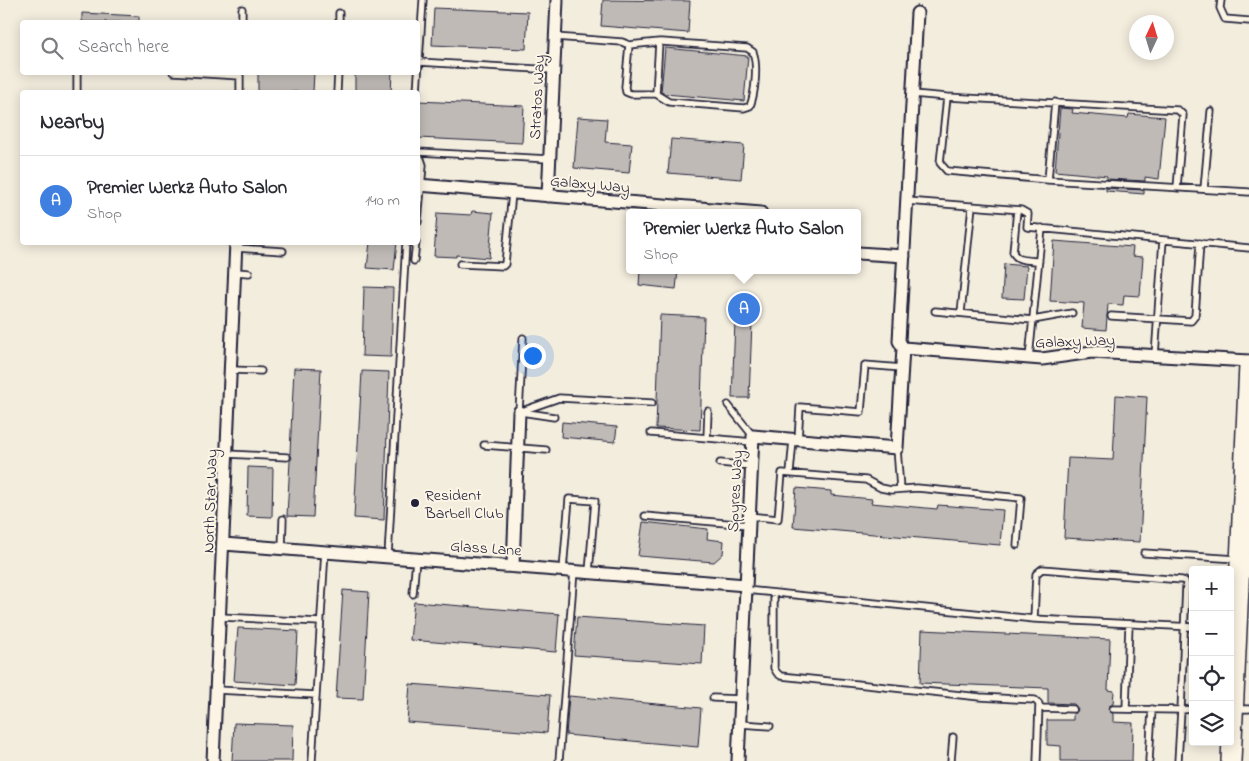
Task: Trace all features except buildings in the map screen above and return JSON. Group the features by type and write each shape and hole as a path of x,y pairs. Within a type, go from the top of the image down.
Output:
{"main road":[{"path":"1231,761 1238,709 1237,629 1245,559 1249,365"}],"street":[{"name":"Stratos Way","path":"548,196 557,0"},
{"path":"897,448 903,348 899,341 918,13"},
{"name":"Galaxy Way","path":"420,185 548,196 660,209"},
{"name":"North Star Way","path":"213,761 236,245"},
{"path":"861,253 904,256"},
{"name":"Galaxy Way","path":"903,348 1042,359 1092,352 1249,361"},
{"path":"513,566 519,412"},
{"name":"Spyres Way","path":"738,761 753,439 795,440 897,448"},
{"name":"Glass Lane","path":"224,544 568,570 746,587"}],"lane":[{"path":"420,46 423,0"},
{"path":"1221,0 1220,8 1225,19 1249,20"},
{"path":"242,9 242,20"},
{"path":"339,13 339,20"},
{"path":"555,37 622,42 629,45 659,42 747,48 754,52 756,59 753,99 750,106 744,108 670,102 656,94 631,94 626,92 629,45"},
{"path":"656,94 659,42"},
{"path":"420,62 554,70"},
{"path":"77,90 78,75"},
{"path":"240,75 240,90"},
{"path":"337,90 338,75"},
{"path":"417,90 418,75"},
{"path":"913,94 1178,110 1184,115 1177,188"},
{"path":"946,97 940,163 947,171 1048,180 1249,192"},
{"path":"1048,180 1055,102"},
{"path":"1204,189 1211,111"},
{"path":"420,152 550,159"},
{"path":"420,158 423,165 420,180"},
{"path":"460,264 503,266 505,264 512,193"},
{"path":"907,201 1017,210 1028,214 1027,227 1249,248"},
{"path":"961,314 972,206"},
{"path":"1017,210 1014,256 1039,261"},
{"path":"1029,358 1042,228"},
{"path":"1156,356 1164,240"},
{"path":"1111,316 1188,322 1194,318 1200,243"},
{"path":"236,245 283,251"},
{"path":"388,556 406,245"},
{"path":"414,261 416,245"},
{"path":"235,272 249,273"},
{"path":"935,311 1033,320 1072,312"},
{"path":"519,412 523,338"},
{"path":"790,473 800,407 861,412 865,364 902,368"},
{"path":"231,370 261,371"},
{"path":"519,412 559,398 652,403"},
{"path":"728,405 753,439"},
{"path":"707,438 708,411"},
{"path":"519,412 554,417"},
{"path":"651,433 707,438 753,439"},
{"path":"484,445 546,450"},
{"path":"897,448 900,489"},
{"path":"227,454 286,457"},
{"path":"720,463 752,466"},
{"path":"645,516 749,520 778,519 782,473 790,473 866,480 881,488 891,490 917,488 1020,498 1017,546"},
{"path":"559,761 568,570 569,499 595,501 589,572"},
{"path":"282,548 283,519"},
{"path":"312,761 325,551"},
{"path":"1144,552 1245,559"},
{"path":"413,594 416,558"},
{"path":"1034,619 1036,574 1042,569 1182,580 1186,585 1178,761"},
{"path":"746,587 774,593 1034,619 1189,627"},
{"path":"774,593 774,668 781,676 980,697 1034,700 1038,702 1039,708 1037,761"},
{"path":"220,617 320,622"},
{"path":"1126,709 1129,624"},
{"path":"216,690 316,695"},
{"path":"713,698 741,699"},
{"path":"1039,708 1073,709"},
{"path":"1113,709 1189,709"},
{"path":"1149,761 1152,709"},
{"path":"740,724 770,726"},
{"path":"951,761 953,737"}],"place":[{"name":"Premier Werkz Auto Salon","path":"744,309"},
{"name":"Resident Barbell Club","path":"415,503"}]}
